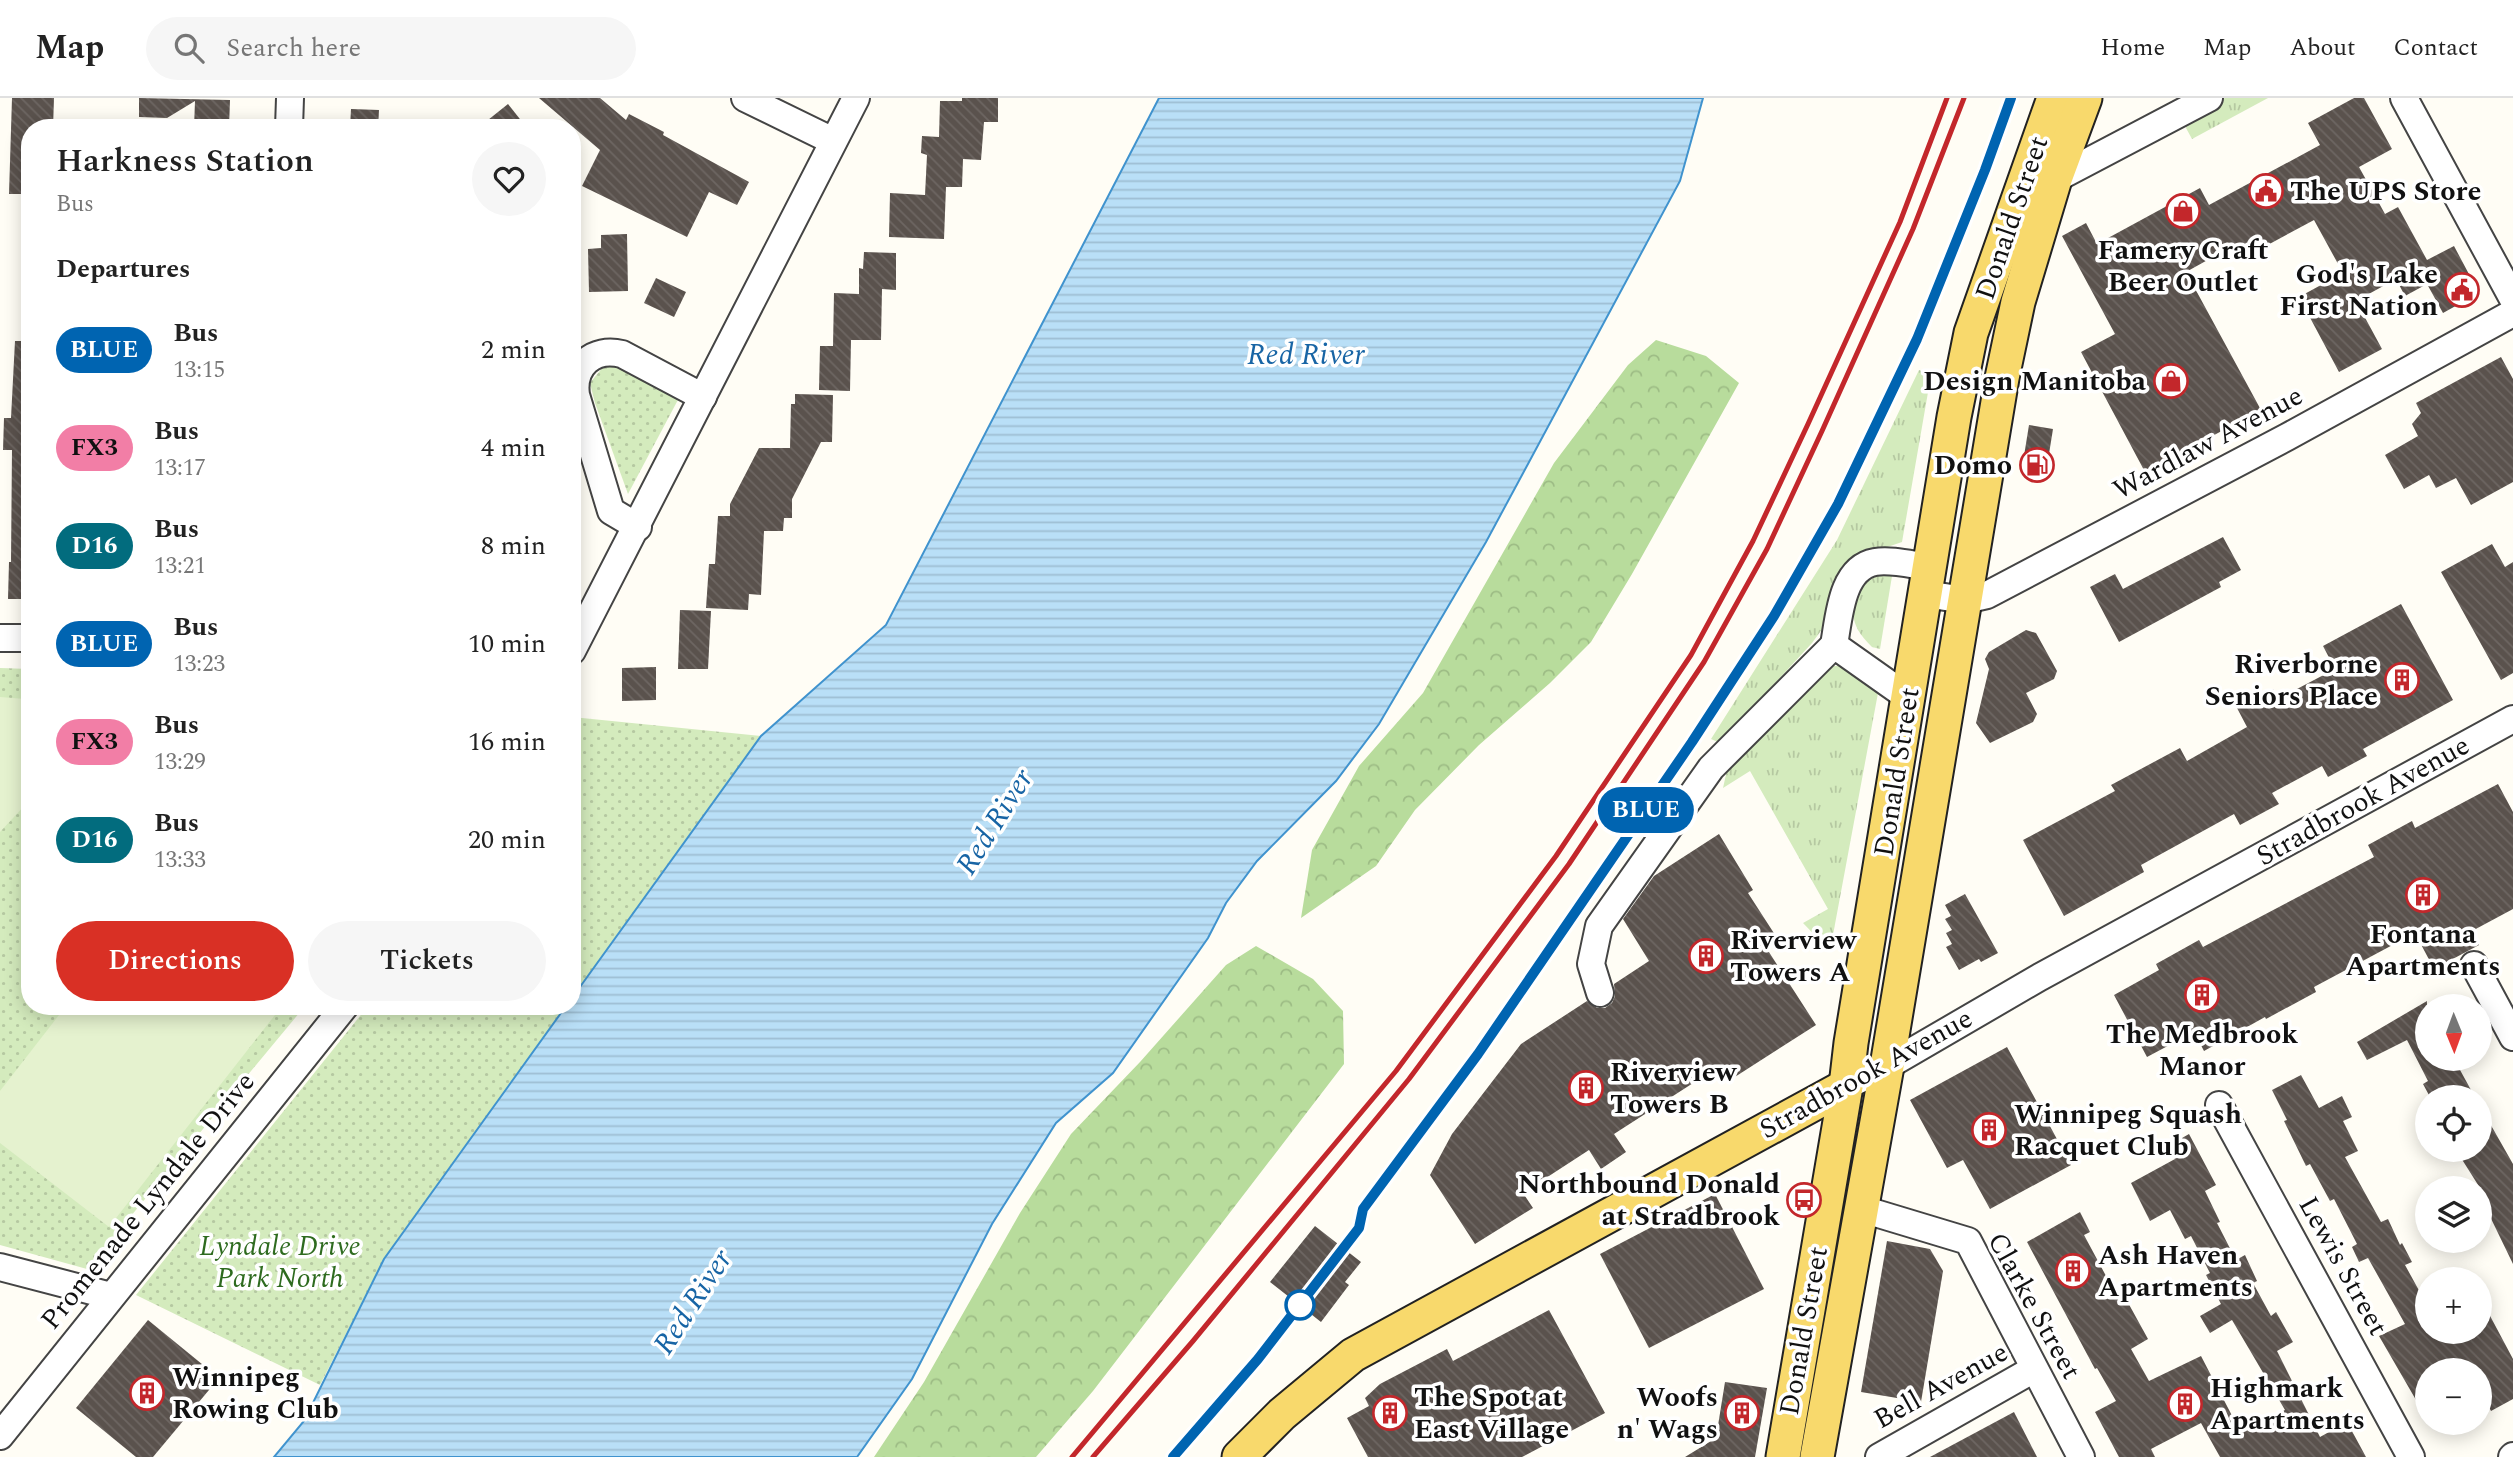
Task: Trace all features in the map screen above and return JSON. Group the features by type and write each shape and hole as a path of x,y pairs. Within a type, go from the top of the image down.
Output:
{"main road":[{"name":"Donald Street","path":"1783,1457 1954,417 1971,333 2054,98"},
{"name":"Donald Street","path":"1817,1457 1887,1066 2003,378 2018,302 2055,180 2085,98"},
{"name":"Stradbrook Avenue","path":"1240,1457 1282,1414 1353,1355 1846,1086"}],"street":[{"path":"289,98 289,119"},
{"path":"746,98 833,141"},
{"path":"581,635 856,98"},
{"path":"2055,180 2210,98"},
{"path":"2404,98 2513,299"},
{"name":"Wardlaw Avenue","path":"1834,645 1841,603 1852,578 1860,568 1875,562 1927,580 1965,600 1987,596 2274,444 2513,313"},
{"path":"581,367 597,354 622,354 704,397"},
{"path":"581,412 611,511 638,527"},
{"path":"0,638 21,638"},
{"path":"1600,993 1591,964 1599,926 1712,768 1834,645 1909,698"},
{"name":"Stradbrook Avenue","path":"1846,1086 1887,1066 2040,977 2513,719"},
{"path":"2474,965 2513,1037"},
{"name":"Promenade Lyndale Drive","path":"0,1436 338,1015"},
{"name":"Lewis Street","path":"2219,1105 2411,1457"},
{"name":"Clarke Street","path":"1862,1209 1968,1241 2081,1457"},
{"path":"0,1267 111,1296"},
{"name":"Bell Avenue","path":"1879,1457 2034,1369"}],"green space":[{"path":"2225,98 2268,98 2192,139 2186,128 2188,118"},
{"path":"1656,340 1706,356 1739,383 1591,642 1550,683 1479,745 1415,810 1376,866 1301,918 1312,850 1359,766 1423,693 1554,463 1628,365"},
{"path":"623,365 680,396 628,494 590,383 603,367"},
{"path":"1919,370 1931,375 1902,542 1870,553 1834,586 1823,628 1812,643 1720,743 1711,739 1837,540"},
{"path":"1893,570 1880,649 1872,647 1858,630 1853,614 1855,597 1863,577"},
{"path":"1829,666 1843,666 1876,688 1878,693 1830,951 1803,923 1828,909 1750,771 1723,788 1727,770"},
{"path":"0,668 21,669 21,1015 298,1015 87,1269 0,1245"},
{"path":"0,697 21,699 21,809 0,832"},
{"path":"581,718 761,736 581,986"},
{"path":"1256,946 1313,979 1343,1011 1344,1064 1093,1391 1036,1457 874,1457 924,1382 1020,1213 1071,1134 1140,1062 1226,965"},
{"path":"59,1015 275,1015 109,1227 0,1143 0,1091"},
{"name":"Lyndale Drive Park North","path":"361,1015 560,1015 384,1259 320,1385 136,1295"}],"water":[{"name":"Red River","path":"1159,98 1703,98 1680,181 1486,542 1379,724 1336,781 1257,861 1226,903 1208,938 1113,1073 1056,1123 992,1224 912,1379 857,1457 274,1457 304,1421 384,1259 560,1015 581,1015 581,986 761,736 886,625"}],"building":[{"path":"12,98 54,98 53,119 21,119 21,194 9,194"},
{"path":"139,98 230,100 229,119 194,119 195,101 167,118 139,117"},
{"path":"539,98 600,98 626,120 629,114 749,182 737,205 709,192 687,237 582,186 600,150 581,134 581,119 564,119"},
{"path":"962,98 998,98 998,122 984,122 981,160 963,159 962,187 946,187 944,239 889,237 890,193 925,195 927,155 921,153 922,136 939,137 940,101 962,101"},
{"path":"2354,98 2364,98 2392,149 2359,167 2385,214 2398,207 2427,260 2454,246 2479,293 2443,313 2427,284 2405,296 2396,279 2356,301 2382,349 2339,372 2299,297 2343,273 2314,220 2238,261 2231,247 2186,272 2261,410 2145,472 2081,352 2115,334 2062,236 2086,223 2097,244 2200,188 2209,205 2320,145 2308,123"},
{"path":"508,104 520,119 489,119"},
{"path":"351,109 379,110 378,119 350,119"},
{"path":"627,234 628,291 589,292 588,249 601,248 601,235"},
{"path":"864,252 896,253 896,290 882,289 881,340 851,340 850,391 819,390 820,346 833,346 834,293 859,294 859,268 863,269"},
{"path":"656,278 686,292 674,317 644,303"},
{"path":"15,341 21,341 21,599 8,599 12,450 3,450 4,418 11,418"},
{"path":"2501,357 2513,379 2513,482 2471,505 2456,478 2436,488 2429,475 2404,489 2385,455 2418,436 2412,424 2421,413 2416,403"},
{"path":"795,394 833,395 832,442 821,442 792,499 792,518 784,518 783,531 764,531 761,595 749,594 748,610 706,608 709,564 715,564 718,516 730,516 730,504 759,448 790,448 791,404 795,404"},
{"path":"2029,425 2053,429 2048,460 2024,456"},
{"path":"2223,537 2241,570 2219,582 2221,587 2119,642 2090,587 2115,574 2123,589"},
{"path":"2492,544 2505,567 2513,562 2513,673 2501,680 2441,572"},
{"path":"2401,604 2453,700 2363,749 2367,756 2328,777 2322,766 2272,793 2279,804 2240,825 2234,814 2141,865 2144,872 2064,916 2023,840 2115,791 2111,785 2180,748 2187,761 2247,727 2237,708 2273,689 2278,699 2335,669 2323,646"},
{"path":"680,610 711,611 708,669 678,669"},
{"path":"2026,630 2036,633 2057,671 2054,679 2026,693 2037,714 2033,722 1990,743 1976,723 1989,669 1985,659 1989,652"},
{"path":"656,667 656,700 622,701 622,668"},
{"path":"2498,784 2513,812 2513,909 2472,931 2479,945 2434,969 2415,933 2314,987 2316,992 2204,1051 2194,1032 2147,1057 2114,995 2159,970 2156,964 2199,940 2203,947 2374,857 2368,845 2412,821 2415,828"},
{"path":"1719,834 1753,890 1748,893 1779,941 1767,949 1816,1025 1727,1082 1718,1067 1614,1134 1626,1152 1601,1169 1589,1150 1523,1193 1533,1208 1475,1244 1430,1175 1452,1134 1521,1044 1587,1001 1597,1008 1605,1008 1612,1003 1615,996 1614,984 1649,961 1623,919 1654,876"},
{"path":"1965,894 1998,953 1959,970 1946,947 1952,944 1946,933 1952,930 1945,919 1951,916 1945,905"},
{"path":"2415,1008 2415,1056 2407,1040 2367,1060 2357,1042"},
{"name":"Winnipeg Squash Racquet Club","path":"2007,1047 2071,1165 1990,1209 1963,1160 1947,1168 1910,1100"},
{"path":"2423,1071 2461,1071 2468,1085 2424,1085 2428,1081"},
{"path":"2301,1075 2319,1108 2342,1096 2352,1117 2343,1121 2358,1151 2345,1157 2381,1222 2388,1219 2400,1245 2402,1243 2412,1262 2405,1265 2415,1283 2415,1344 2492,1344 2492,1320 2513,1359 2513,1399 2492,1410 2492,1358 2415,1358 2415,1398 2379,1336 2405,1324 2368,1258 2359,1262 2352,1247 2357,1244 2334,1199 2330,1201 2310,1164 2306,1166 2272,1090"},
{"path":"2492,1127 2513,1164 2513,1264 2492,1221 2492,1176 2472,1176 2464,1162 2492,1162"},
{"path":"2189,1134 2216,1185 2205,1191 2220,1222 2217,1223 2236,1260 2245,1255 2257,1281 2253,1283 2271,1316 2276,1312 2293,1342 2277,1351 2320,1437 2347,1422 2366,1457 2220,1457 2201,1423 2151,1449 2155,1457 2119,1457 2095,1412 2116,1401 2097,1368 2095,1369 2027,1242 2080,1212 2090,1232 2084,1235 2120,1302 2126,1299 2148,1339 2131,1349 2149,1381 2201,1356 2241,1433 2285,1410 2232,1320 2210,1333 2200,1316 2221,1304 2206,1275 2210,1273 2191,1236 2185,1239 2170,1210 2150,1221 2131,1183 2175,1159 2168,1146"},
{"path":"1715,1194 1764,1289 1649,1348 1600,1254"},
{"path":"1315,1226 1361,1262 1345,1282 1349,1285 1321,1322 1270,1282"},
{"path":"1887,1241 1930,1249 1943,1271 1921,1402 1861,1392"},
{"path":"1549,1310 1605,1413 1522,1457 1368,1457 1347,1418 1369,1406 1365,1398 1380,1384 1447,1349 1453,1361"},
{"name":"Winnipeg Rowing Club","path":"148,1320 219,1378 153,1457 136,1457 76,1408"},
{"name":"Woofs n' Wags","path":"1725,1382 1767,1388 1755,1457 1685,1457 1716,1438"},
{"path":"2014,1412 2037,1457 1930,1457"}],"railway":[{"path":"1072,1457 1396,1071 1556,856 1691,655 1753,541 1808,424 1900,222 1947,98"},
{"path":"1093,1457 1193,1341 1409,1079 1569,864 1704,662 1767,549 1822,431 1913,229 1964,98"}],"bus line":[{"name":"BLUE","path":"1173,1457 1258,1359 1359,1228 1363,1209 1478,1054 1692,742 1774,616 1838,504 1917,339 2011,98"}],"place":[{"name":"The UPS Store","path":"2266,191"},
{"name":"Famery Craft Beer Outlet","path":"2183,211"},
{"name":"God's Lake First Nation","path":"2462,290"},
{"name":"Design Manitoba","path":"2171,381"},
{"name":"Domo","path":"2037,465"},
{"name":"Riverborne Seniors Place","path":"2402,680"},
{"name":"Fontana Apartments","path":"2423,895"},
{"name":"Riverview Towers A","path":"1706,956"},
{"name":"The Medbrook Manor","path":"2202,995"},
{"name":"Riverview Towers B","path":"1586,1088"},
{"name":"Winnipeg Squash Racquet Club","path":"1989,1130"},
{"name":"Northbound Donald at Stradbrook","path":"1804,1200"},
{"name":"Ash Haven Apartments","path":"2073,1271"},
{"name":"Winnipeg Rowing Club","path":"147,1393"},
{"name":"Highmark Apartments","path":"2185,1404"},
{"name":"The Spot at East Village","path":"1390,1413"},
{"name":"Woofs n' Wags","path":"1742,1413"}]}
